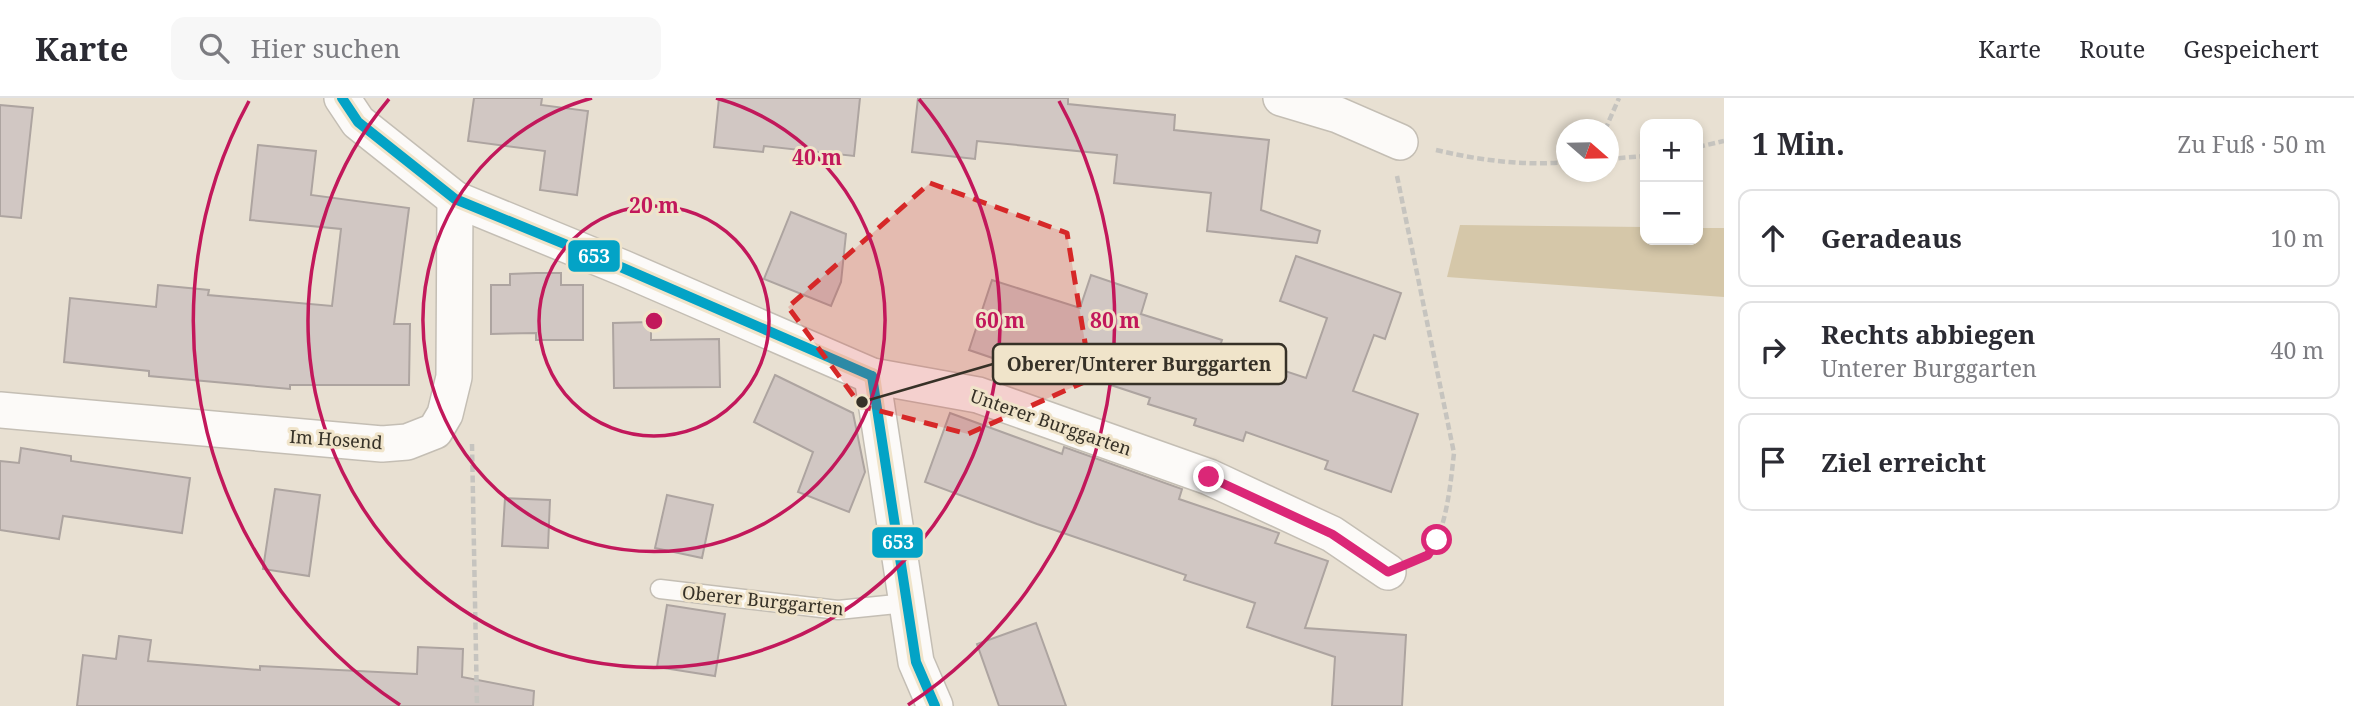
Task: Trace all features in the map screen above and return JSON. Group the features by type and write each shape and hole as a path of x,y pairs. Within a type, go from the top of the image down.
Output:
{"street":[{"name":"Unterer Burggarten","path":"342,98 358,122 455,199 623,268 872,376 978,395 1209,477 1332,534 1388,572"},
{"path":"1281,98 1338,115 1400,142"},
{"name":"Im Hosend","path":"0,410 383,444 407,442 435,431 445,414 454,377 455,199"},
{"path":"872,376 916,662 935,706"}],"lane":[{"name":"Oberer Burggarten","path":"660,589 838,610 906,603"}],"path":[{"path":"1610,119 1619,98"},
{"path":"1703,146 1724,141"},
{"path":"1388,572 1428,555 1437,540 1454,453 1397,182 1400,142 1461,156 1512,162 1556,162"},
{"path":"1619,158 1640,156"},
{"path":"472,437 477,706"}],"highlighted area":[{"path":"930,183 1067,233 1091,379 968,434 861,406 788,307"}],"shaded area":[{"path":"1460,225 1640,227 1640,245 1703,245 1703,228 1724,228 1724,297 1447,277"}],"building":[{"path":"474,98 542,98 541,105 588,111 577,195 540,190 545,151 468,141"},
{"path":"719,98 860,98 854,156 764,146 763,152 714,147"},
{"path":"918,98 1068,98 1068,104 1175,115 1174,130 1269,140 1261,210 1320,231 1317,243 1207,231 1211,193 1114,183 1117,155 977,141 975,159 912,152"},
{"path":"0,105 33,108 21,218 0,216"},
{"path":"258,145 316,151 311,195 409,208 394,324 410,324 409,385 290,385 290,389 149,376 149,371 64,362 70,298 156,307 158,285 209,290 208,295 332,306 341,229 250,220"},
{"path":"791,212 846,234 841,282 831,306 764,279"},
{"path":"1296,256 1401,293 1385,339 1374,335 1353,391 1418,414 1391,492 1325,469 1328,461 1246,432 1243,441 1194,425 1196,419 1148,404 1150,398 1032,359 1028,370 969,350 992,280 1080,308 1091,275 1147,294 1141,314 1222,340 1219,349 1306,378 1327,318 1280,301"},
{"path":"561,273 561,285 583,285 583,340 536,340 536,333 491,334 491,285 510,285 510,274"},
{"path":"651,322 651,340 719,339 720,387 614,388 613,323"},
{"path":"775,375 853,413 865,472 849,512 798,492 813,452 754,422"},
{"path":"950,413 1062,454 1064,447 1182,489 1179,499 1279,533 1275,543 1328,561 1305,628 1406,635 1402,706 1332,706 1335,657 1247,627 1255,603 1184,580 1186,575 925,482"},
{"path":"21,448 71,456 71,461 190,478 182,533 63,516 59,539 0,530 0,461 19,463"},
{"path":"275,489 320,495 309,576 263,569"},
{"path":"667,495 713,505 702,558 655,548"},
{"path":"505,498 550,500 548,548 502,546"},
{"path":"667,605 725,614 715,676 657,667"},
{"path":"1036,623 1066,706 999,706 977,644"},
{"path":"119,636 151,640 148,661 260,670 260,666 417,674 418,647 463,649 462,677 534,691 533,706 77,706 83,655 116,659"}],"transit line":[{"name":"653","path":"342,98 358,122 455,199 623,268 872,376"},
{"name":"653","path":"872,376 916,662 935,706"}],"place":[{"name":"Oberer/Unterer Burggarten","path":"862,402"}],"route":[{"path":"1209,477 1332,534 1388,572 1428,555 1437,540"}]}
